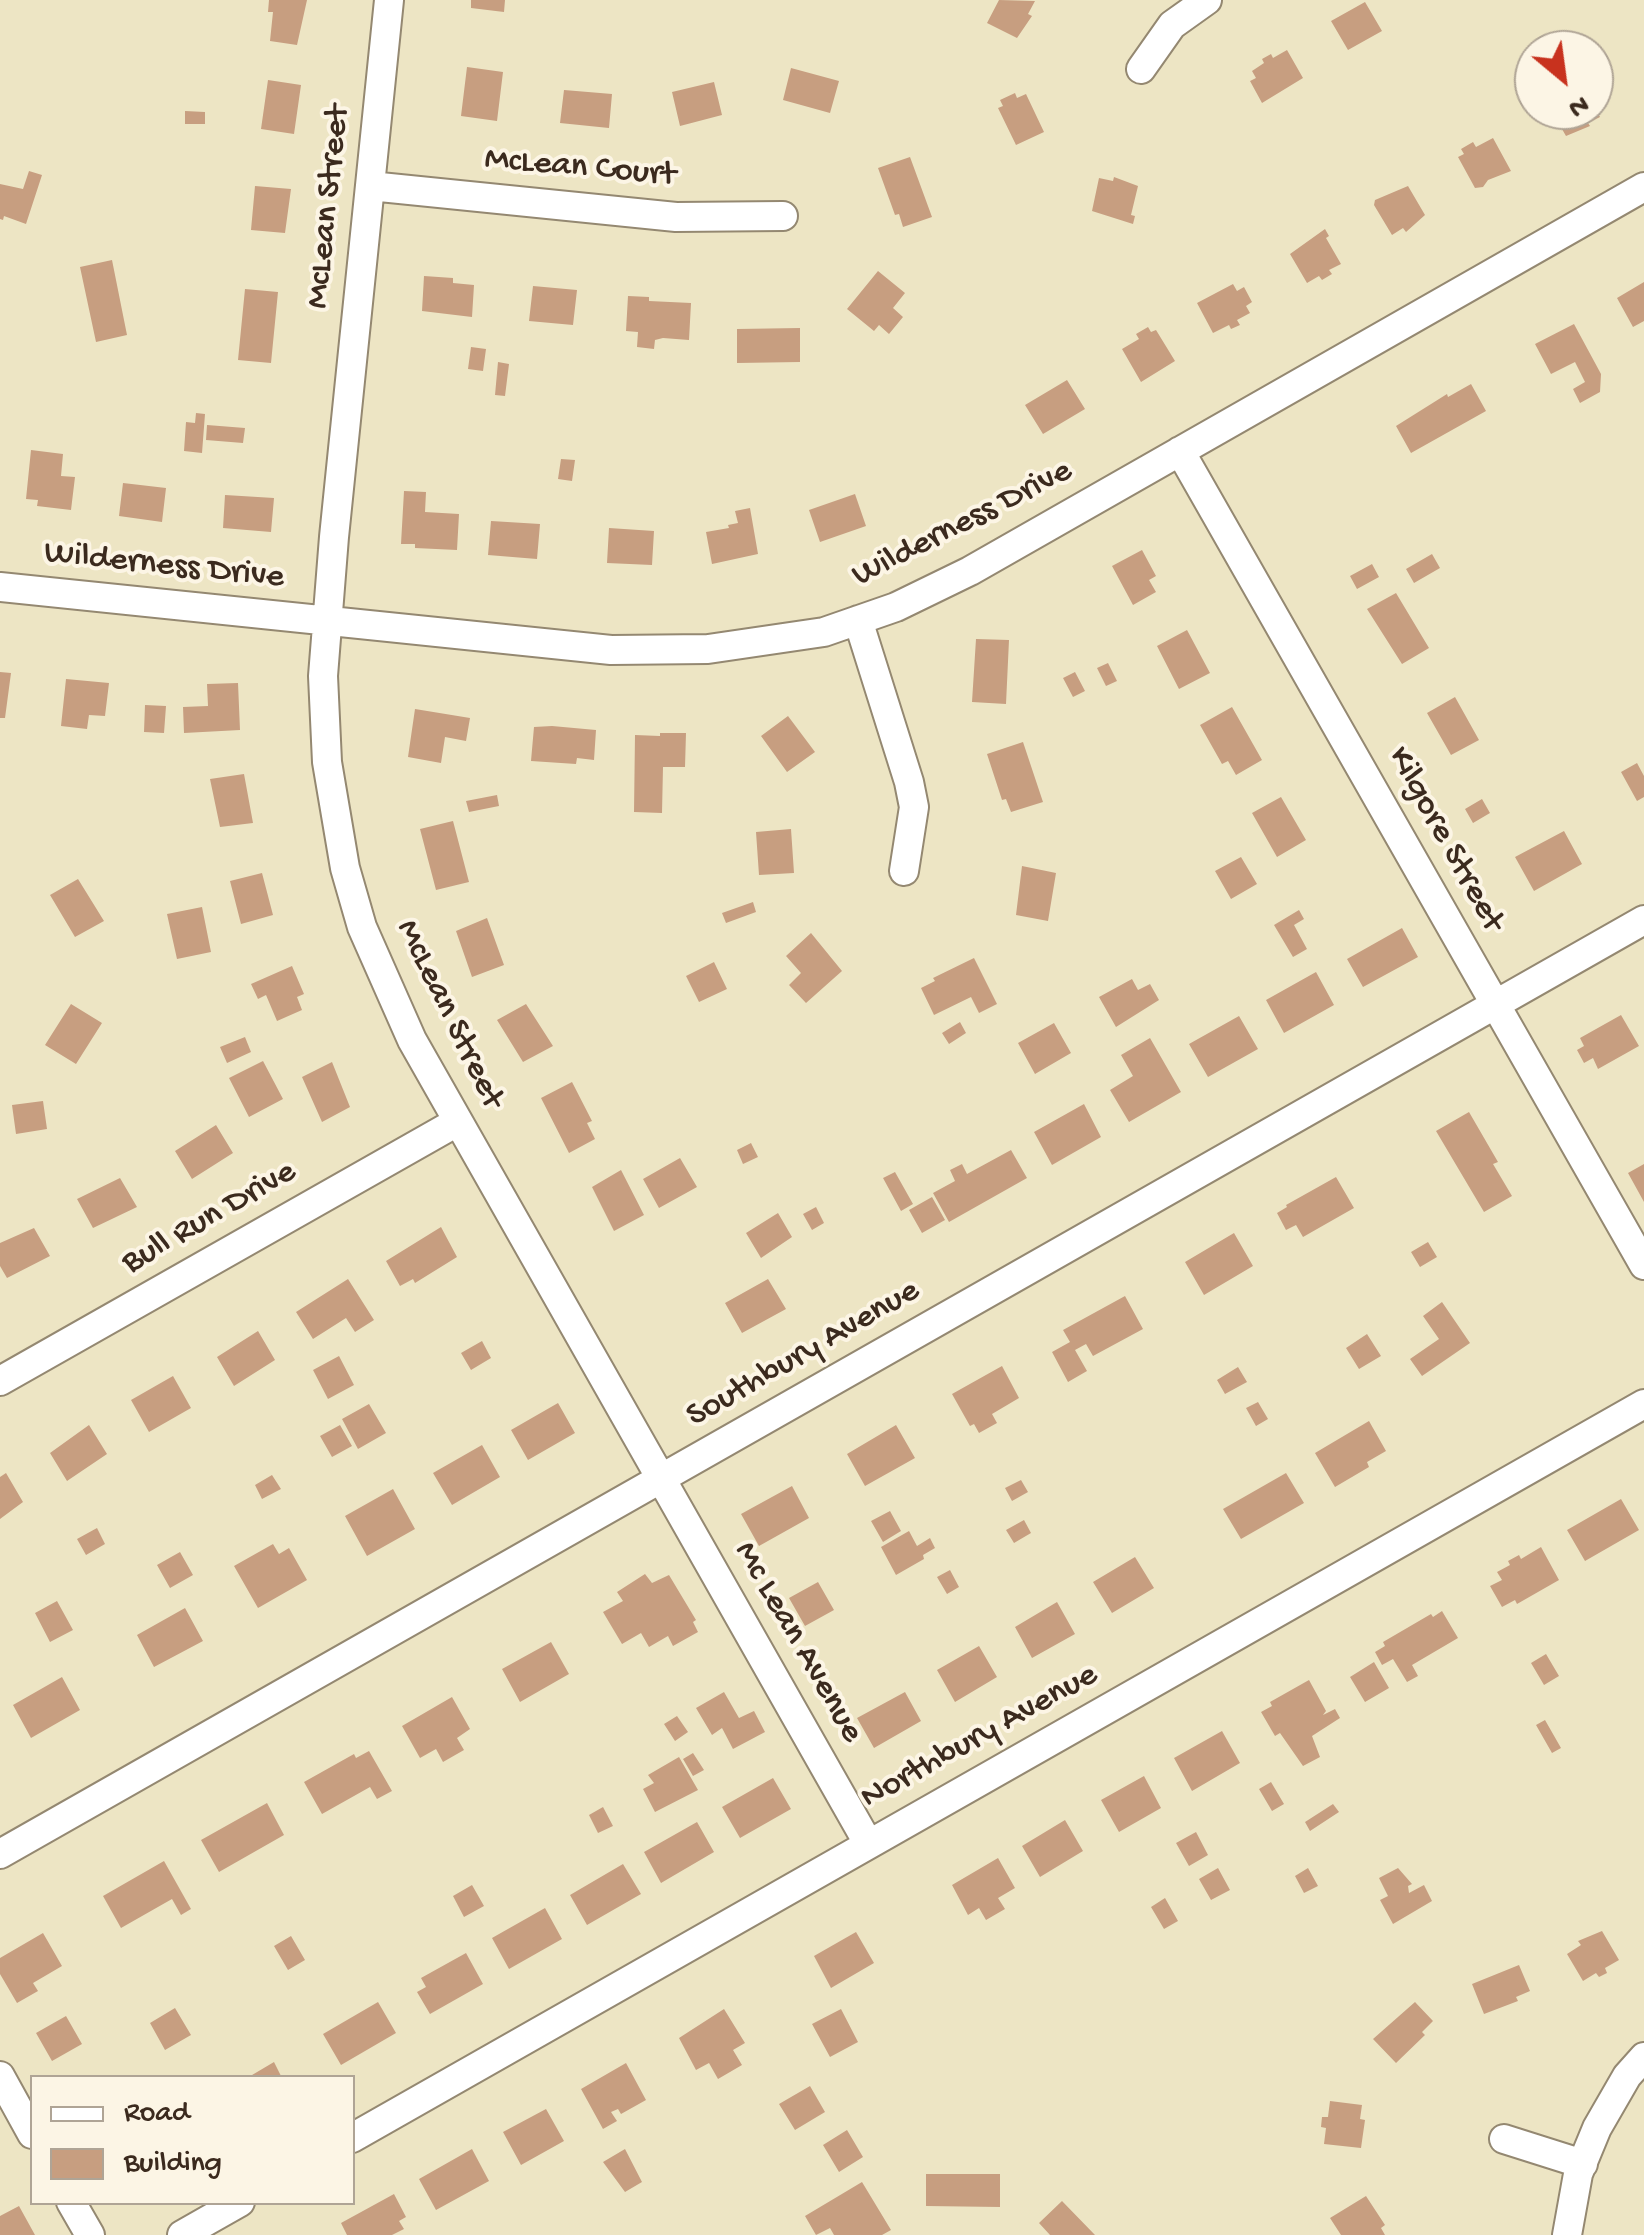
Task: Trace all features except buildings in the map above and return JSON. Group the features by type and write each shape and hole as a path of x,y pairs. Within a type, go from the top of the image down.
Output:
{"street":[{"name":"McLean Street","path":"388,0 328,621 324,712 334,814 362,928 386,986 457,1122 661,1480"},
{"path":"1141,68 1172,25 1207,0"},
{"name":"McLean Court","path":"370,186 676,217 783,216"},
{"name":"Wilderness Drive","path":"0,587 654,652 768,642 824,632 896,607 970,571 1644,186"},
{"name":"Kilgore Street","path":"1180,452 1644,1264"},
{"path":"858,620 914,807 904,871"},
{"name":"Southbury Avenue","path":"0,1854 1644,920"},
{"name":"Bull Run Drive","path":"0,1382 457,1122"},
{"name":"Northbury Avenue","path":"355,2136 1644,1404"},
{"name":"Mc Lean Avenue","path":"661,1480 868,1843"},
{"path":"1567,2235 1582,2164 1612,2102 1644,2056"},
{"path":"0,2076 30,2130"},
{"path":"1504,2139 1582,2164"},
{"path":"74,2205 90,2235"},
{"path":"182,2235 235,2205"}]}
